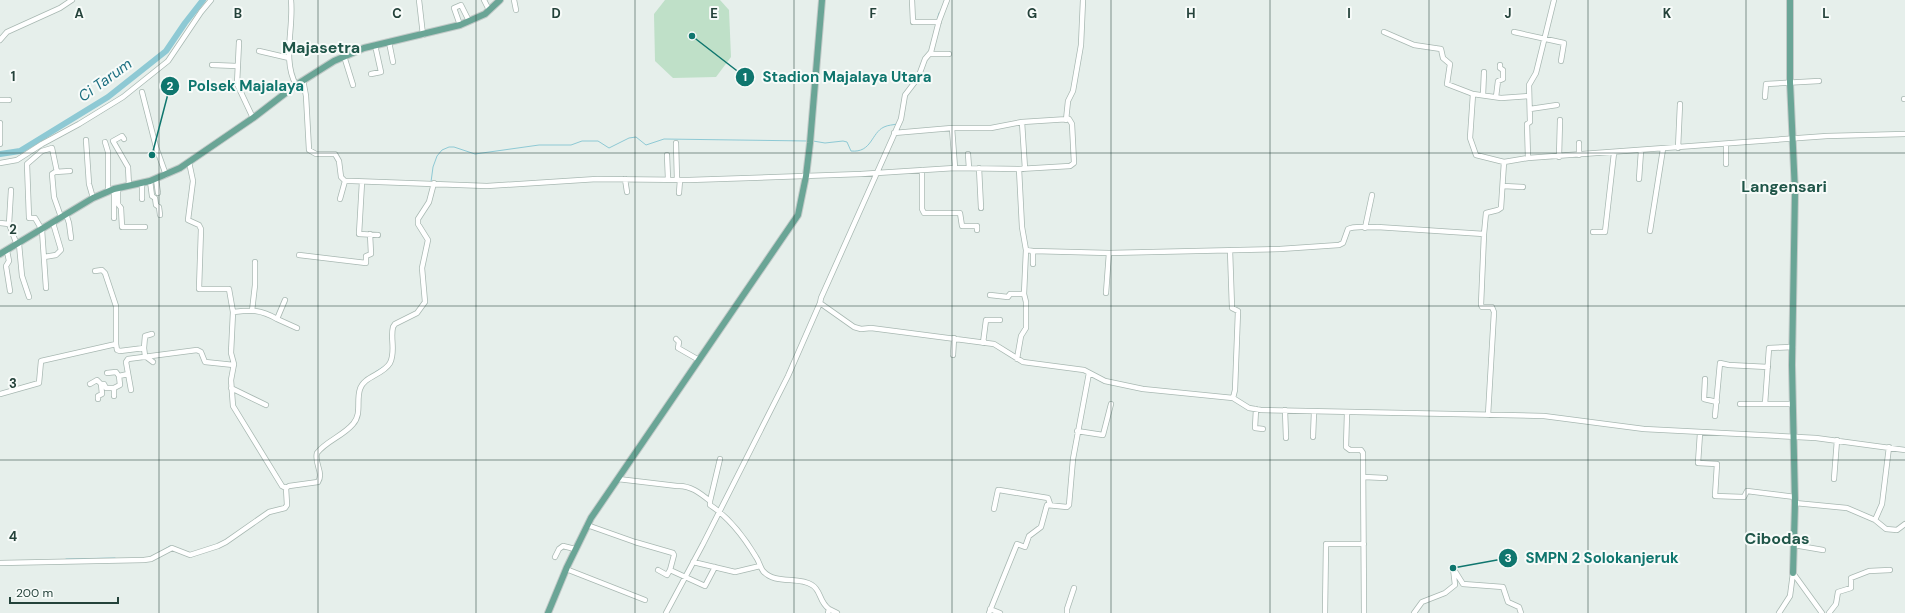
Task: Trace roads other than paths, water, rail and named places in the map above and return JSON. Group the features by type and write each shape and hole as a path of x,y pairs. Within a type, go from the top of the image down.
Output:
{"main road":[{"path":"808,149 808,123 818,0"},
{"path":"548,613 566,569 587,525 794,221 801,200 806,176 822,0"},
{"path":"1790,0 1790,82 1795,226 1793,347 1795,500 1793,574"},
{"path":"0,254 93,198 113,190 140,182 153,180 166,175 189,162 253,118 303,80 344,56 375,45 422,35 469,22 489,10 498,1"}],"street":[{"path":"0,40 6,32 60,8 72,0"},
{"path":"0,163 11,162 29,153 123,97 168,61 201,12 211,0"},
{"path":"291,0 289,58 290,69 296,85"},
{"path":"419,0 422,35"},
{"path":"484,0 489,10"},
{"path":"514,0 516,10"},
{"path":"912,0 913,22 936,22"},
{"path":"666,613 788,376 901,118 905,94 918,78 925,59 930,54 936,22 947,0"},
{"path":"1066,120 1068,101 1073,91 1081,45 1083,0"},
{"path":"1528,158 1527,124 1530,122 1528,96 1529,85 1536,73 1543,37 1554,0"},
{"path":"460,25 454,8 461,5 469,22"},
{"path":"1384,32 1412,44 1441,49 1443,58 1450,64 1448,84 1473,94 1496,97 1528,96"},
{"path":"1514,32 1543,37 1564,43 1561,61"},
{"path":"239,42 237,85 253,118"},
{"path":"389,42 393,62"},
{"path":"371,74 381,72 375,45"},
{"path":"259,51 289,58"},
{"path":"930,54 949,54"},
{"path":"344,56 353,85"},
{"path":"212,65 237,66"},
{"path":"1496,97 1498,81 1503,79 1503,70 1500,68 1500,65"},
{"path":"1483,95 1484,72"},
{"path":"303,80 306,96 309,150 316,154 335,154 339,161 341,177 345,180 362,182 431,183 487,186 625,178 678,180 876,173 955,168 1018,169 1073,165 1072,124 1069,119 1022,122 991,128 952,128 894,133"},
{"path":"1765,97 1766,84 1819,81"},
{"path":"142,92 156,147 166,175"},
{"path":"1473,94 1470,138 1475,152 1477,156 1488,156 1504,162 1528,158 1560,157 1839,135 1905,134"},
{"path":"0,100 9,100"},
{"path":"1678,148 1680,104"},
{"path":"1530,109 1557,105"},
{"path":"1560,120 1560,157"},
{"path":"1022,122 1026,168"},
{"path":"0,123 0,144"},
{"path":"952,128 955,168"},
{"path":"124,139 122,136 113,141 128,167 129,186"},
{"path":"86,140 89,184 93,198"},
{"path":"105,142 108,152 113,190 114,218"},
{"path":"1579,142 1579,155"},
{"path":"676,143 679,193"},
{"path":"1726,144 1726,164"},
{"path":"46,288 42,230 35,217 29,218 27,164 42,151 52,148 57,172"},
{"path":"1650,231 1663,149"},
{"path":"1639,179 1641,151"},
{"path":"1592,232 1603,233 1605,231 1614,152"},
{"path":"968,154 969,168"},
{"path":"667,155 668,180"},
{"path":"189,162 193,181 188,219 199,225 201,229 199,288 229,289 233,312 231,353 234,365 231,378 234,409 282,486 286,488"},
{"path":"1488,415 1494,312 1492,307 1482,307 1481,305 1484,234 1486,213 1501,208 1504,162"},
{"path":"979,168 981,208"},
{"path":"1018,169 1022,227 1026,250 1024,294 1026,302 1026,328 1022,336 1018,359"},
{"path":"922,170 922,209 924,213 960,212 962,226 977,226 978,230"},
{"path":"70,171 53,173 52,177 54,197 63,216 69,223 71,238"},
{"path":"625,178 627,192"},
{"path":"153,180 158,193"},
{"path":"153,180 152,196 155,198 156,205 159,207 160,215"},
{"path":"340,199 345,180"},
{"path":"140,182 142,199"},
{"path":"362,182 359,234 378,236"},
{"path":"286,488 293,484 315,484 320,481 316,458 317,453 344,433 357,419 361,386 386,367 392,357 394,349 393,327 417,313 423,306 425,298 422,268 428,240 418,224 418,219 429,202 431,183"},
{"path":"1503,186 1524,187"},
{"path":"11,190 9,224 18,244 22,276 29,297"},
{"path":"113,190 121,208 122,227 145,227"},
{"path":"1365,228 1372,195"},
{"path":"0,223 9,224"},
{"path":"44,257 56,255 61,250 53,223"},
{"path":"1026,250 1109,253 1230,250 1339,245 1343,243 1349,228 1377,227 1484,234"},
{"path":"299,255 366,263 366,256 371,254 370,234"},
{"path":"1230,250 1232,306 1233,309 1238,311 1236,374 1233,398"},
{"path":"7,251 9,261 6,266 10,291"},
{"path":"1033,251 1033,264"},
{"path":"1106,293 1109,253"},
{"path":"252,310 255,287 255,262"},
{"path":"95,271 102,270 105,273 116,306 116,344 118,350 144,348"},
{"path":"990,295 1008,297 1010,294 1024,294"},
{"path":"277,319 285,300"},
{"path":"820,303 854,327 861,329 871,328 983,342 999,346 1018,359 1042,366 1084,370 1105,381 1143,389 1233,398 1246,406 1256,409 1347,413 1544,416 1644,429 1700,433 1793,436 1837,440 1905,450"},
{"path":"233,312 252,310 264,312 298,328"},
{"path":"983,342 986,320 1000,320"},
{"path":"152,334 145,336 144,348 145,356 154,362"},
{"path":"953,355 954,338"},
{"path":"676,339 679,342 678,348 699,360"},
{"path":"0,394 39,383 41,361 116,344"},
{"path":"1765,404 1770,347 1793,347"},
{"path":"131,390 127,360 145,356 197,350 201,352 205,362 234,365"},
{"path":"1715,416 1720,363 1729,365 1768,367"},
{"path":"90,384 97,380 101,384 104,384 106,388 114,388 120,385 119,376 116,372 107,373"},
{"path":"1000,613 989,611 1017,545 1025,547 1030,534 1041,527 1046,506 1050,504 1067,507 1070,503 1073,459 1089,373"},
{"path":"119,376 128,374"},
{"path":"1705,379 1704,399 1717,402"},
{"path":"98,399 98,396 102,394 101,384"},
{"path":"114,388 114,396"},
{"path":"232,388 266,405"},
{"path":"1078,431 1103,435 1111,404"},
{"path":"1740,404 1793,404"},
{"path":"1256,409 1255,428 1263,429"},
{"path":"1285,410 1286,438"},
{"path":"1313,437 1314,412"},
{"path":"1347,413 1346,447 1350,450 1357,449 1362,451 1364,476 1364,613"},
{"path":"1700,433 1698,463 1717,464 1715,496 1744,497 1748,491 1846,508 1875,520 1888,529 1897,530 1905,524"},
{"path":"1834,479 1837,440"},
{"path":"1875,520 1882,504 1889,447"},
{"path":"720,459 710,505 719,511 738,531 765,572 776,578 800,581 812,585 818,591 822,603 829,611 837,613"},
{"path":"1364,476 1385,478"},
{"path":"618,479 686,486 710,501"},
{"path":"0,563 144,560 151,559 172,548 193,555 226,542 269,512 285,508 287,505 286,488"},
{"path":"994,509 999,490 1048,498 1050,504"},
{"path":"587,525 635,542 673,553 674,555 670,570 667,575 658,570"},
{"path":"1325,613 1326,544 1364,544"},
{"path":"1794,545 1824,550"},
{"path":"555,557 559,549 563,546 575,549"},
{"path":"693,562 735,572 760,566"},
{"path":"670,570 685,578 706,586 715,567"},
{"path":"1414,613 1422,602 1445,593 1455,585 1453,568 1463,584 1503,587 1508,602 1519,607 1521,613"},
{"path":"566,569 645,600"},
{"path":"1829,613 1836,604 1838,592 1851,588 1851,578 1870,571 1890,570"},
{"path":"1779,613 1790,596 1793,574"},
{"path":"1793,574 1822,613"},
{"path":"1067,613 1074,588"}],"waterway":[{"name":"Ci Tarum","path":"0,154 20,151 108,97 166,51 203,0"},
{"path":"937,20 939,13"},
{"path":"813,141 825,143 843,141 847,142 851,151 858,151 867,146 880,130 886,126 897,124"},
{"path":"431,182 433,167 437,156 442,150 449,147 454,147 475,154 539,145 571,145 582,141 598,141 609,148 629,138 636,137 646,145 664,139 808,141"},
{"path":"374,373 383,367"},
{"path":"162,551 170,546"},
{"path":"66,559 115,558"}],"place":[{"name":"Stadion Majalaya Utara","path":"692,36"},
{"name":"Polsek Majalaya","path":"152,155"},
{"name":"SMPN 2 Solokanjeruk","path":"1453,568"}],"district":[{"name":"Majasetra","path":"321,47"},
{"name":"Langensari","path":"1784,186"},
{"name":"Cibodas","path":"1777,538"}]}
